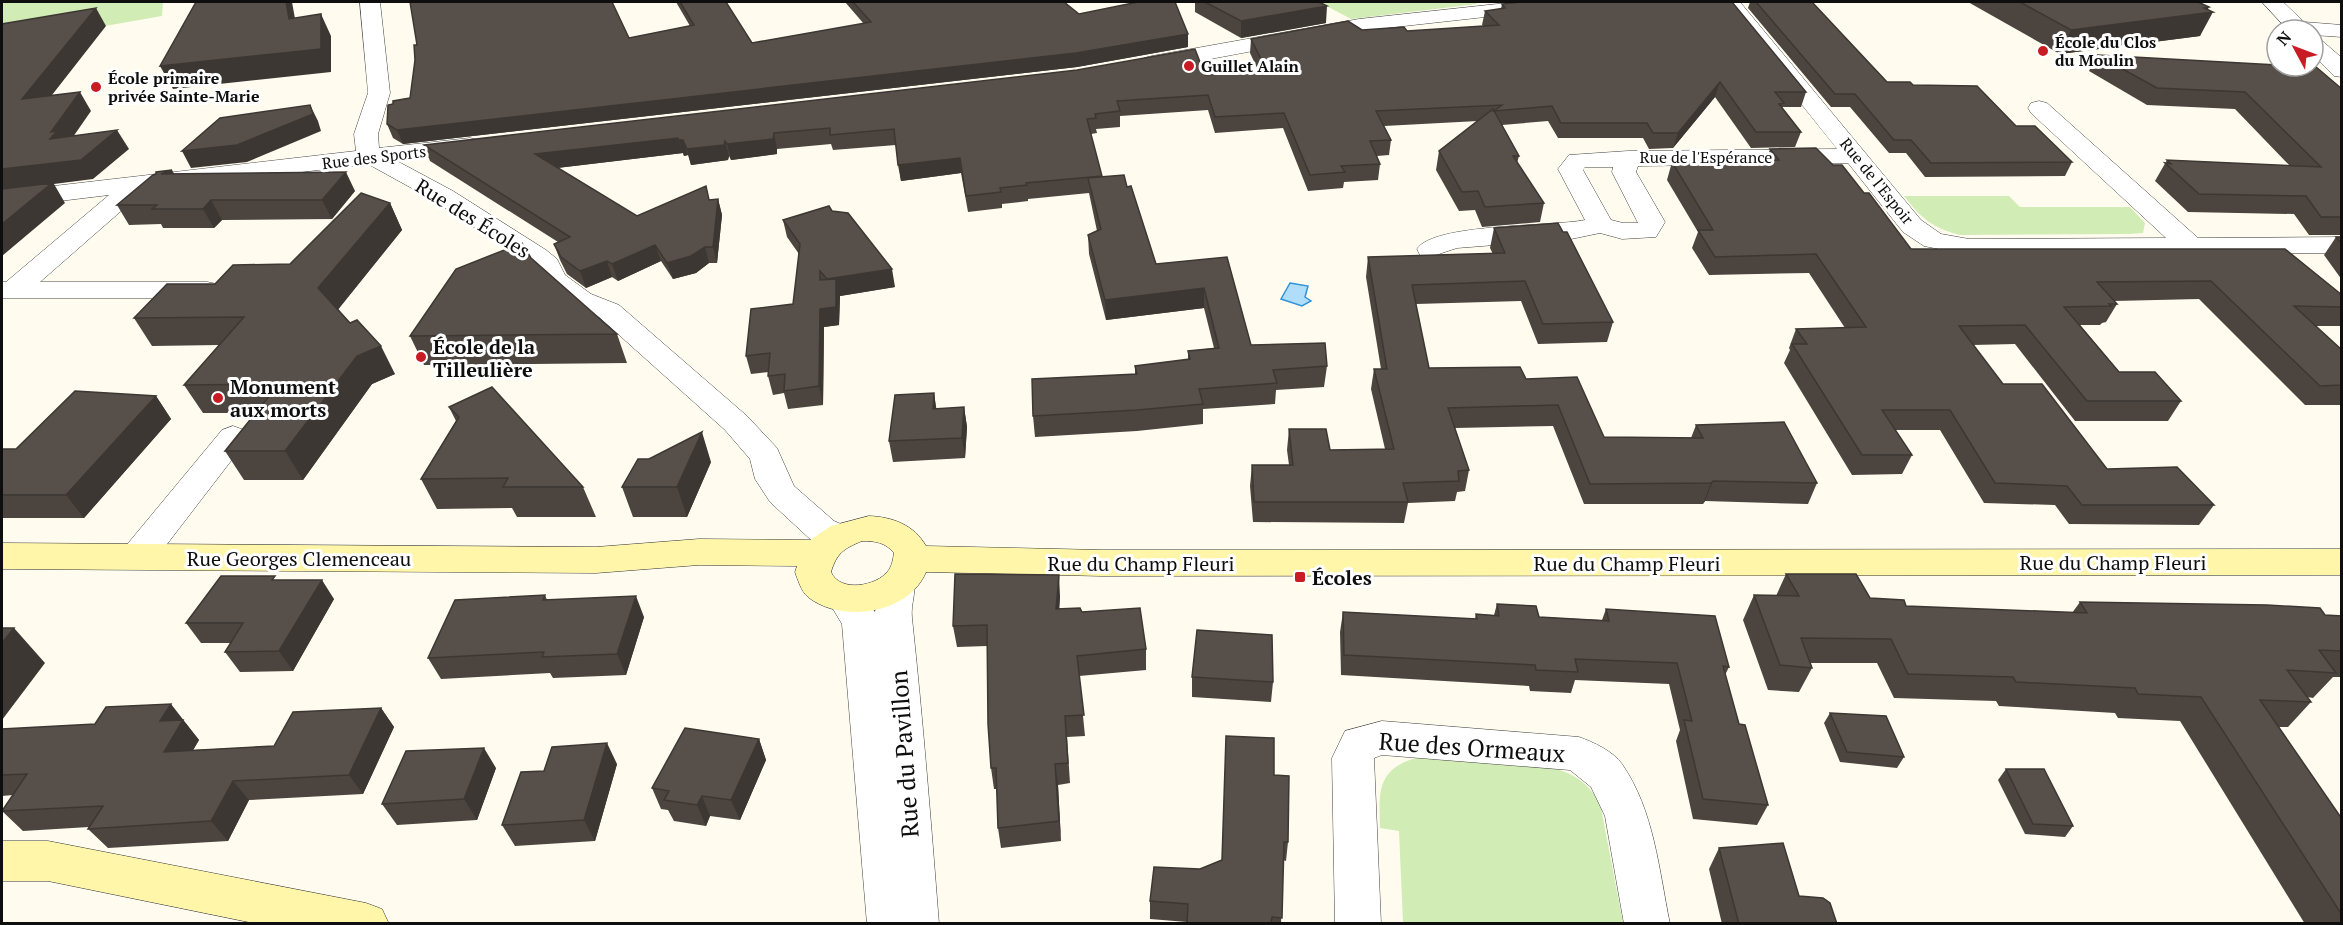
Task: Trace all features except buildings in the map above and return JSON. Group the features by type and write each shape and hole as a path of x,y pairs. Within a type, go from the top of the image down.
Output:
{"street":[{"path":"370,2 379,93 365,140 366,148 374,158"},
{"path":"1133,66 1359,25 1566,2"},
{"name":"Rue de l'Espoir","path":"1730,2 1912,226 1933,240 1969,248 2342,245"},
{"path":"2272,2 2288,18"},
{"path":"2325,32 2342,31"},
{"path":"2325,54 2342,71"},
{"path":"2039,108 2190,246"},
{"name":"Rue des Sports","path":"2,200 496,142"},
{"name":"Rue de l'Espérance","path":"1601,225 1570,169 1578,160 1856,156"},
{"name":"Rue des Écoles","path":"374,158 444,196 516,242 547,265 553,279 581,300 609,311 736,423 765,456 772,479 782,494 822,530 823,554"},
{"name":"Rue de l'Espérance","path":"1430,249 1452,240 1571,231 1601,225 1622,231 1647,231 1652,222 1624,172 1628,158"},
{"path":"7,290 136,185"},
{"path":"7,290 224,290"},
{"path":"138,556 233,437"},
{"path":"869,529 892,532 907,543 905,572 873,597 844,599 821,589 823,554 853,531 869,529"},
{"name":"Rue Georges Clemenceau","path":"2,556 596,560 696,573 823,554"},
{"name":"Rue du Champ Fleuri","path":"905,572 1113,563 2342,562"},
{"name":"Rue du Pavillon","path":"905,572 893,614 901,695 916,924"},
{"name":"Rue du Pavillon","path":"844,599 861,621 890,924"},
{"name":"Rue des Ormeaux","path":"1358,924 1353,758 1359,742 1382,738 1579,754 1606,776 1626,816 1647,924"},
{"path":"2,861 48,861 366,924"}],"green space":[{"path":"2,2 163,2 162,16 2,44"},
{"path":"1319,2 1475,2 1477,4 1351,19"},
{"path":"1904,196 2009,196 2020,207 2130,207 2145,223 2143,233 2129,234 1960,235 1928,221"},
{"path":"1416,758 1550,767 1581,781 1592,792 1601,808 1623,923 1403,923 1399,831 1380,828 1380,794 1387,776 1393,769"}],"water":[{"path":"1290,283 1308,286 1305,297 1311,301 1302,306 1281,299"}],"place":[{"name":"École du Clos du Moulin","path":"2043,51"},
{"name":"Guillet Alain","path":"1189,66"},
{"name":"École primaire privée Sainte-Marie","path":"96,87"},
{"name":"École de la Tilleulière","path":"421,357"},
{"name":"Monument aux morts","path":"218,398"},
{"name":"Écoles","path":"1300,577"}]}
